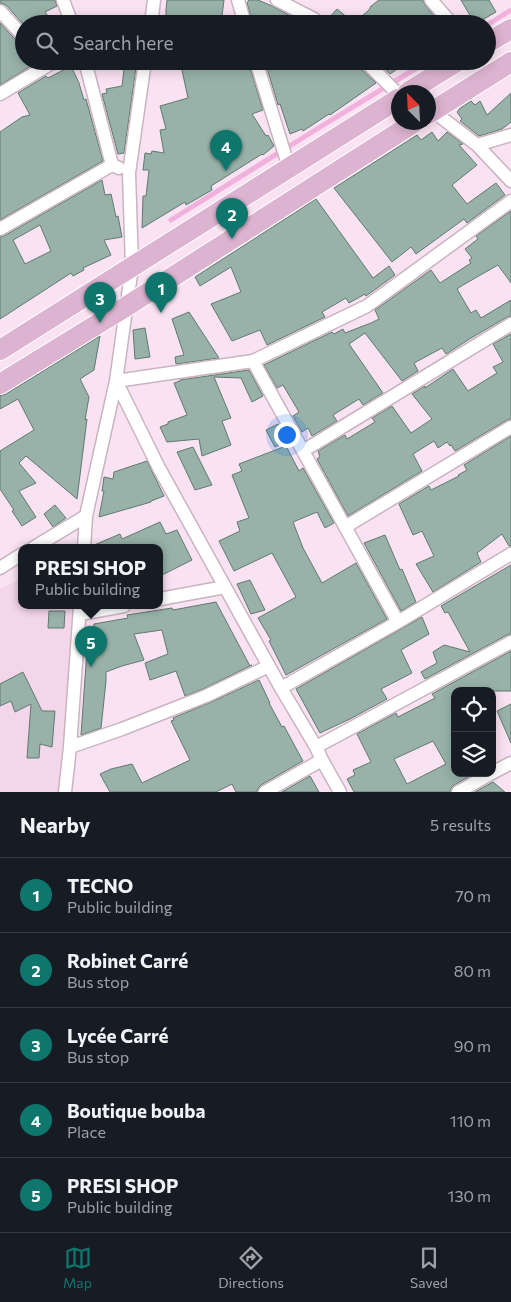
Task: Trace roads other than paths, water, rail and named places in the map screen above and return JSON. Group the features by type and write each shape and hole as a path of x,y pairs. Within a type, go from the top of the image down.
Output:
{"main road":[{"path":"496,38 511,29"},
{"path":"436,109 511,62"},
{"path":"419,85 443,70"},
{"path":"0,350 391,102"},
{"path":"0,384 127,306 402,130"}],"street":[{"path":"63,0 69,15"},
{"path":"152,15 154,0"},
{"path":"238,0 242,15"},
{"path":"277,0 306,15"},
{"path":"431,0 444,15"},
{"path":"0,10 15,27"},
{"path":"0,94 38,70"},
{"path":"87,70 112,165"},
{"path":"84,544 86,516 116,381 132,267 129,173 144,70"},
{"path":"259,70 290,168"},
{"path":"374,70 391,87"},
{"path":"436,116 477,145 511,182"},
{"path":"477,145 511,134"},
{"path":"112,165 129,173"},
{"path":"0,228 112,165"},
{"path":"116,381 253,361 367,306 511,201"},
{"path":"303,450 511,324"},
{"path":"253,361 398,622"},
{"path":"116,381 159,468 340,792"},
{"path":"345,527 511,427"},
{"path":"40,544 86,516"},
{"path":"281,688 398,622 511,554"},
{"path":"0,568 18,557"},
{"path":"163,598 225,587"},
{"path":"65,792 80,610"},
{"path":"316,747 511,642"},
{"path":"70,747 206,696 270,666"},
{"path":"265,792 322,760"},
{"path":"496,771 511,763"},
{"path":"458,792 485,777"}],"waterway":[{"path":"496,19 511,10"},
{"path":"171,220 413,70"}],"place":[{"name":"Boutique bouba","path":"226,171"},
{"name":"Robinet Carré","path":"232,239"},
{"name":"TECNO","path":"161,313"},
{"name":"Lycée Carré","path":"100,323"},
{"name":"PRESI SHOP","path":"91,667"}]}
